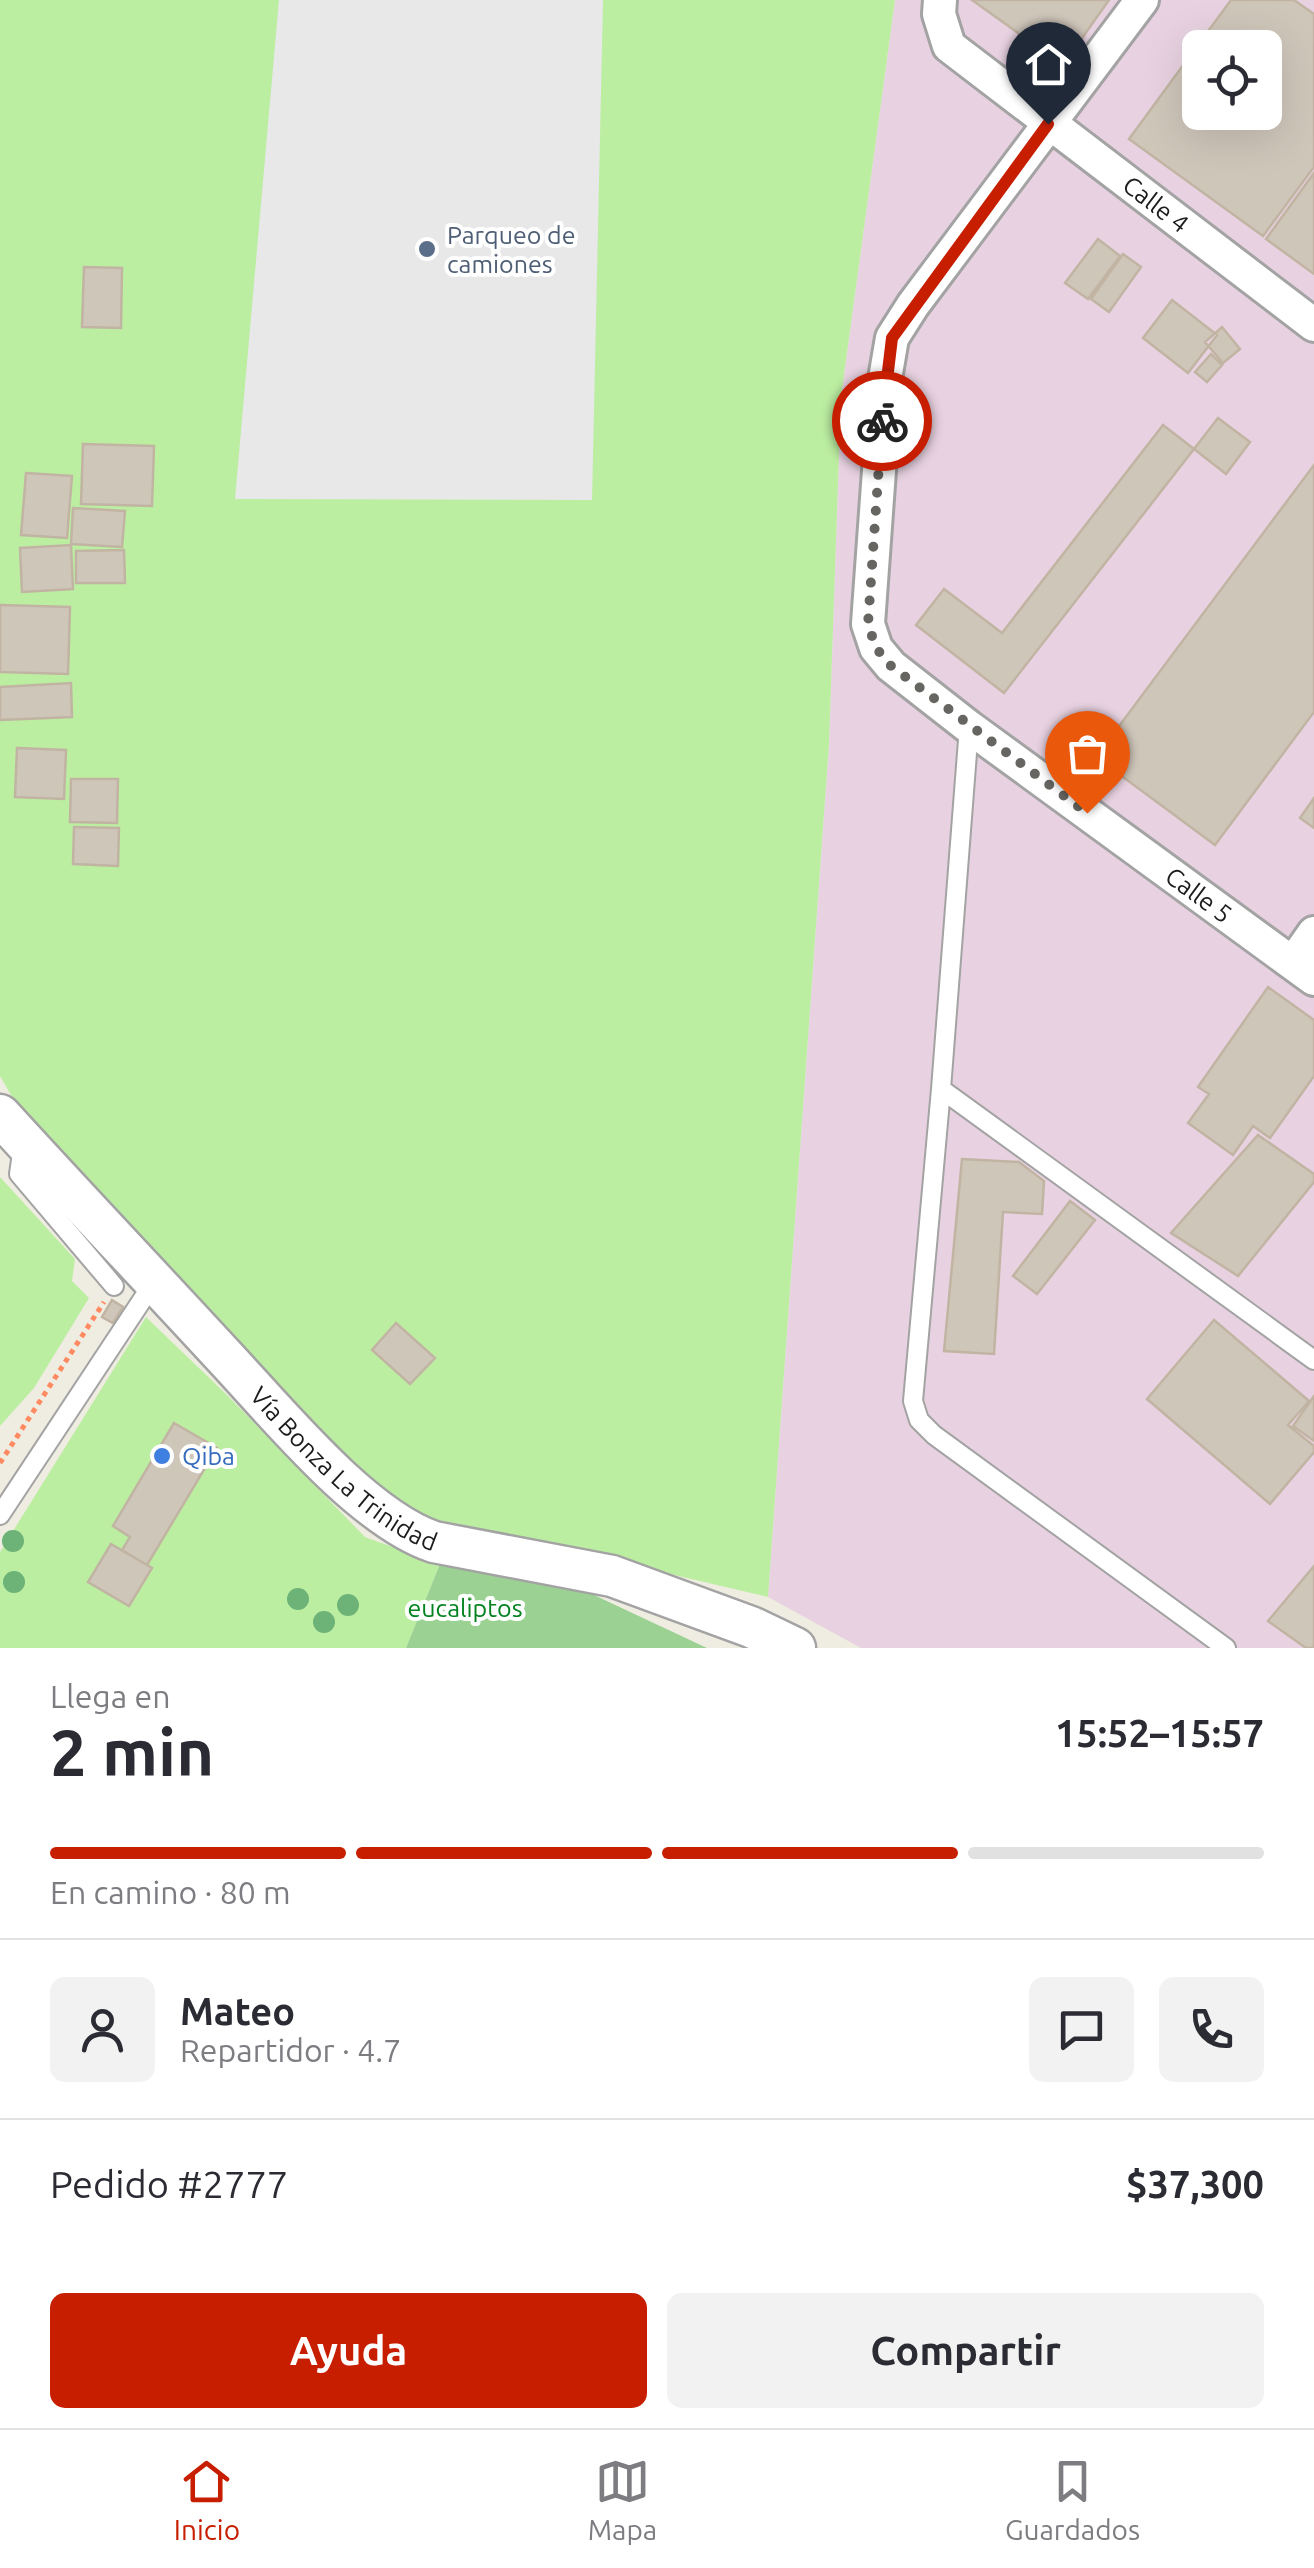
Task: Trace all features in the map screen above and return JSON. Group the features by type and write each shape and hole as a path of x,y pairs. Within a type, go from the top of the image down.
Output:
{"street":[{"name":"Calle 4","path":"940,0 939,14 949,46 1314,325"},
{"path":"1048,124 1142,0"},
{"name":"Calle 5","path":"1048,124 892,338 868,624 876,648 891,666 1303,971"},
{"path":"1303,971 1314,934"},
{"name":"Vía Bonza La Trinidad","path":"12,1128 307,1445 387,1520 434,1542 612,1576 751,1627 795,1648"}],"lane":[{"path":"969,727 913,1401 919,1420 934,1435 1226,1648"},
{"path":"941,1089 1314,1360"},
{"path":"12,1128 18,1174 114,1286"},
{"path":"0,1514 154,1281"}],"path":[{"path":"0,1463 101,1307"}],"shaded area":[{"name":"Parqueo de camiones","path":"279,0 603,0 592,500 235,499"},
{"path":"895,0 1314,0 1314,1648 861,1648 768,1597 829,744 841,397"}],"green space":[{"path":"0,0 895,0 841,397 829,744 768,1597 465,1526 398,1517 37,1140 0,1076"},
{"path":"0,1177 75,1259 72,1281 89,1298 34,1388 0,1426"},
{"path":"146,1317 365,1537 440,1564 406,1648 0,1648 0,1552"},
{"name":"eucaliptos","path":"440,1564 579,1588 707,1648 406,1648"}],"building":[{"path":"972,0 1109,0 1063,65"},
{"path":"1231,0 1294,0 1314,14 1314,167 1263,236 1129,139 1182,67 1182,130 1282,130 1282,30 1209,30"},
{"path":"1314,173 1314,274 1266,239"},
{"path":"1098,239 1120,256 1088,299 1065,283"},
{"path":"1123,254 1141,267 1109,312 1091,299"},
{"path":"84,267 122,268 121,328 82,327"},
{"path":"1172,300 1217,335 1188,373 1143,338"},
{"path":"1222,327 1240,349 1223,363 1205,342"},
{"path":"1211,354 1222,365 1207,382 1195,372"},
{"path":"1218,418 1250,442 1226,474 1194,449"},
{"path":"1163,425 1194,449 1004,693 916,625 944,589 1002,633"},
{"path":"83,444 154,446 152,506 81,504"},
{"path":"1314,465 1314,712 1215,845 1096,757"},
{"path":"26,473 72,476 67,538 21,535"},
{"path":"73,508 125,511 122,547 71,544"},
{"path":"71,545 73,589 22,592 20,548"},
{"path":"124,550 125,583 76,583 76,551"},
{"path":"0,605 70,607 68,674 0,672"},
{"path":"71,683 72,717 0,720 0,687"},
{"path":"17,748 66,750 64,799 15,797"},
{"path":"71,779 118,779 117,823 70,822"},
{"path":"1314,798 1314,828 1300,818"},
{"path":"74,827 119,828 118,866 73,864"},
{"path":"1268,987 1314,1020 1314,1076 1270,1138 1253,1126 1233,1155 1188,1123 1209,1094 1198,1087"},
{"path":"1258,1135 1314,1174 1314,1182 1238,1276 1171,1233"},
{"path":"962,1159 1019,1162 1044,1181 1042,1214 1003,1212 994,1354 944,1351"},
{"path":"1070,1201 1095,1220 1037,1294 1013,1276"},
{"path":"112,1300 123,1307 113,1323 102,1317"},
{"path":"1214,1320 1309,1401 1288,1425 1314,1446 1314,1452 1270,1504 1147,1399"},
{"path":"396,1323 435,1358 410,1384 372,1350"},
{"path":"1314,1396 1314,1441 1293,1426"},
{"path":"174,1423 217,1448 147,1565 122,1550 130,1537 113,1526"},
{"path":"111,1544 152,1568 129,1606 88,1582"},
{"path":"1314,1566 1314,1648 1306,1648 1268,1621"}],"way so far":[{"path":"882,421 868,624 876,648 891,666 969,727 1087,813"}],"place":[{"name":"Parqueo de camiones","path":"427,249"},
{"name":"Qiba","path":"162,1456"}],"route":[{"path":"882,421 892,338 1048,124"}]}
